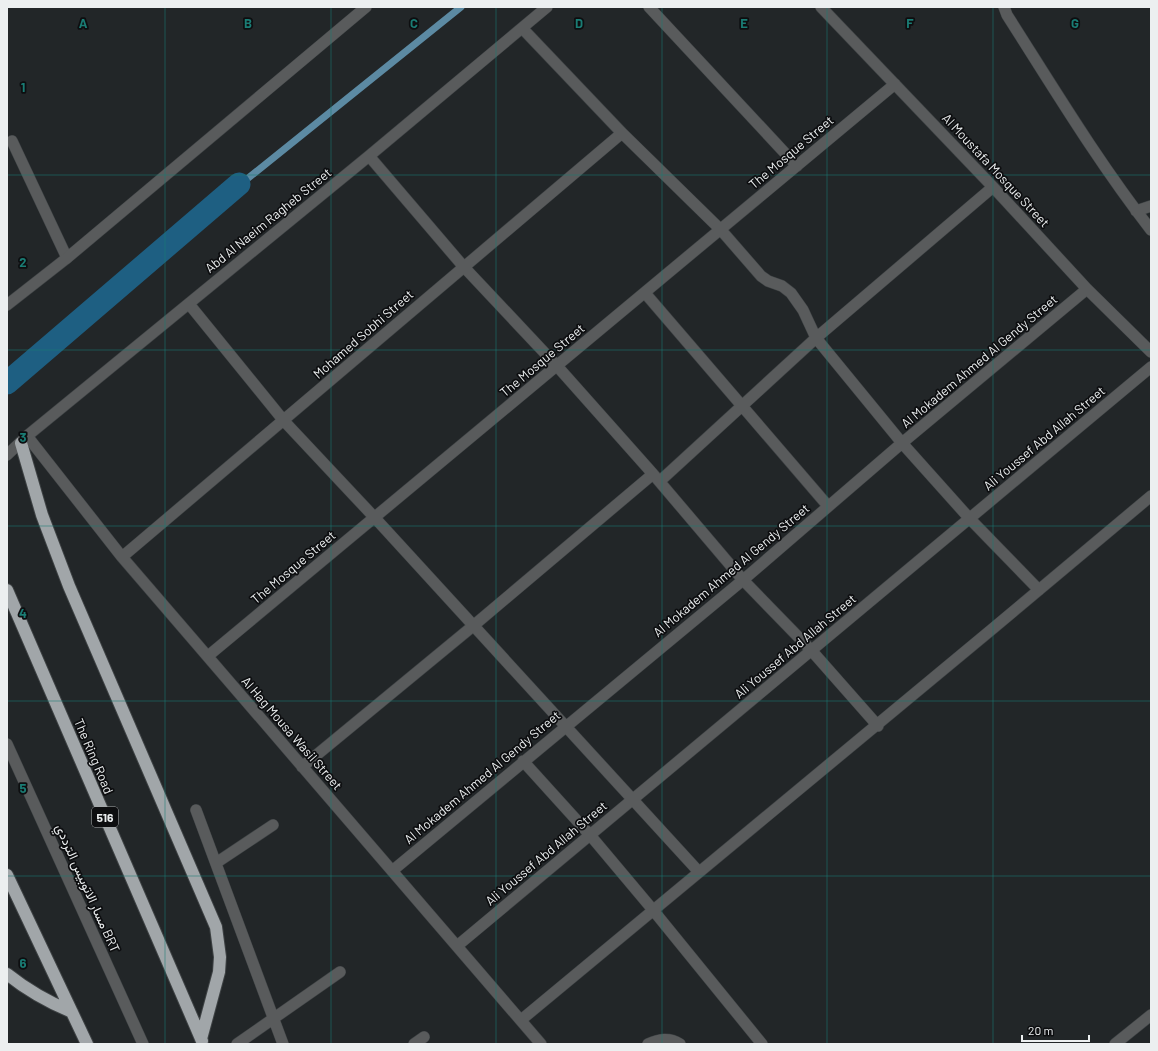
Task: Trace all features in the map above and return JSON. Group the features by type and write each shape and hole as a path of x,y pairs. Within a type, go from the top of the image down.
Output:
{"highway":[{"path":"24,440 42,515 69,586 216,927 220,957 219,972 202,1041"},
{"name":"The Ring Road","path":"7,590 202,1041"},
{"path":"7,875 87,1044"},
{"path":"7,974 23,987 47,1001 72,1012"}],"street":[{"path":"7,305 67,258 366,7"},
{"name":"Abd Al Naeim Ragheb Street","path":"7,455 547,7"},
{"path":"649,7 797,166"},
{"name":"Al Moustafa Mosque Street","path":"821,7 993,187 1087,289 1151,352"},
{"path":"1004,7 1007,15 1089,143 1151,230"},
{"path":"522,28 622,133 721,230 761,276 768,281 782,286 790,293 803,310 816,338 902,442 970,519 1039,590"},
{"name":"The Mosque Street","path":"208,656 895,84"},
{"name":"Mohamed Sobhi Street","path":"122,557 284,421 463,266 622,133"},
{"path":"12,141 67,258"},
{"path":"369,156 463,266 557,366 657,478 743,580 811,650 878,726"},
{"path":"302,767 473,626 657,478 742,406 816,338 993,187"},
{"path":"1136,211 1151,206"},
{"name":"Al Mokadem Ahmed Al Gendy Street","path":"392,871 565,726 743,580 902,442 1087,289"},
{"path":"645,293 828,506"},
{"path":"189,304 284,421 375,518 699,872"},
{"name":"Ali Youssef Abd Allah Street","path":"457,946 1151,367"},
{"name":"Al Hag Mousa Wasil Street","path":"24,440 122,557 541,1044"},
{"path":"520,1020 814,776 878,726 1151,496"},
{"name":"مسار الاتوبيس الترددي BRT","path":"7,744 143,1044"},
{"path":"523,761 590,835 762,1044"},
{"path":"196,810 272,1019 283,1044"},
{"path":"216,863 273,825"},
{"path":"237,1044 340,972"},
{"path":"1115,1044 1151,1015"},
{"path":"414,1044 424,1037"},
{"path":"648,1044 660,1039 674,1041 680,1044"}],"waterway":[{"path":"221,200 461,7"},
{"path":"7,383 239,184"}]}
